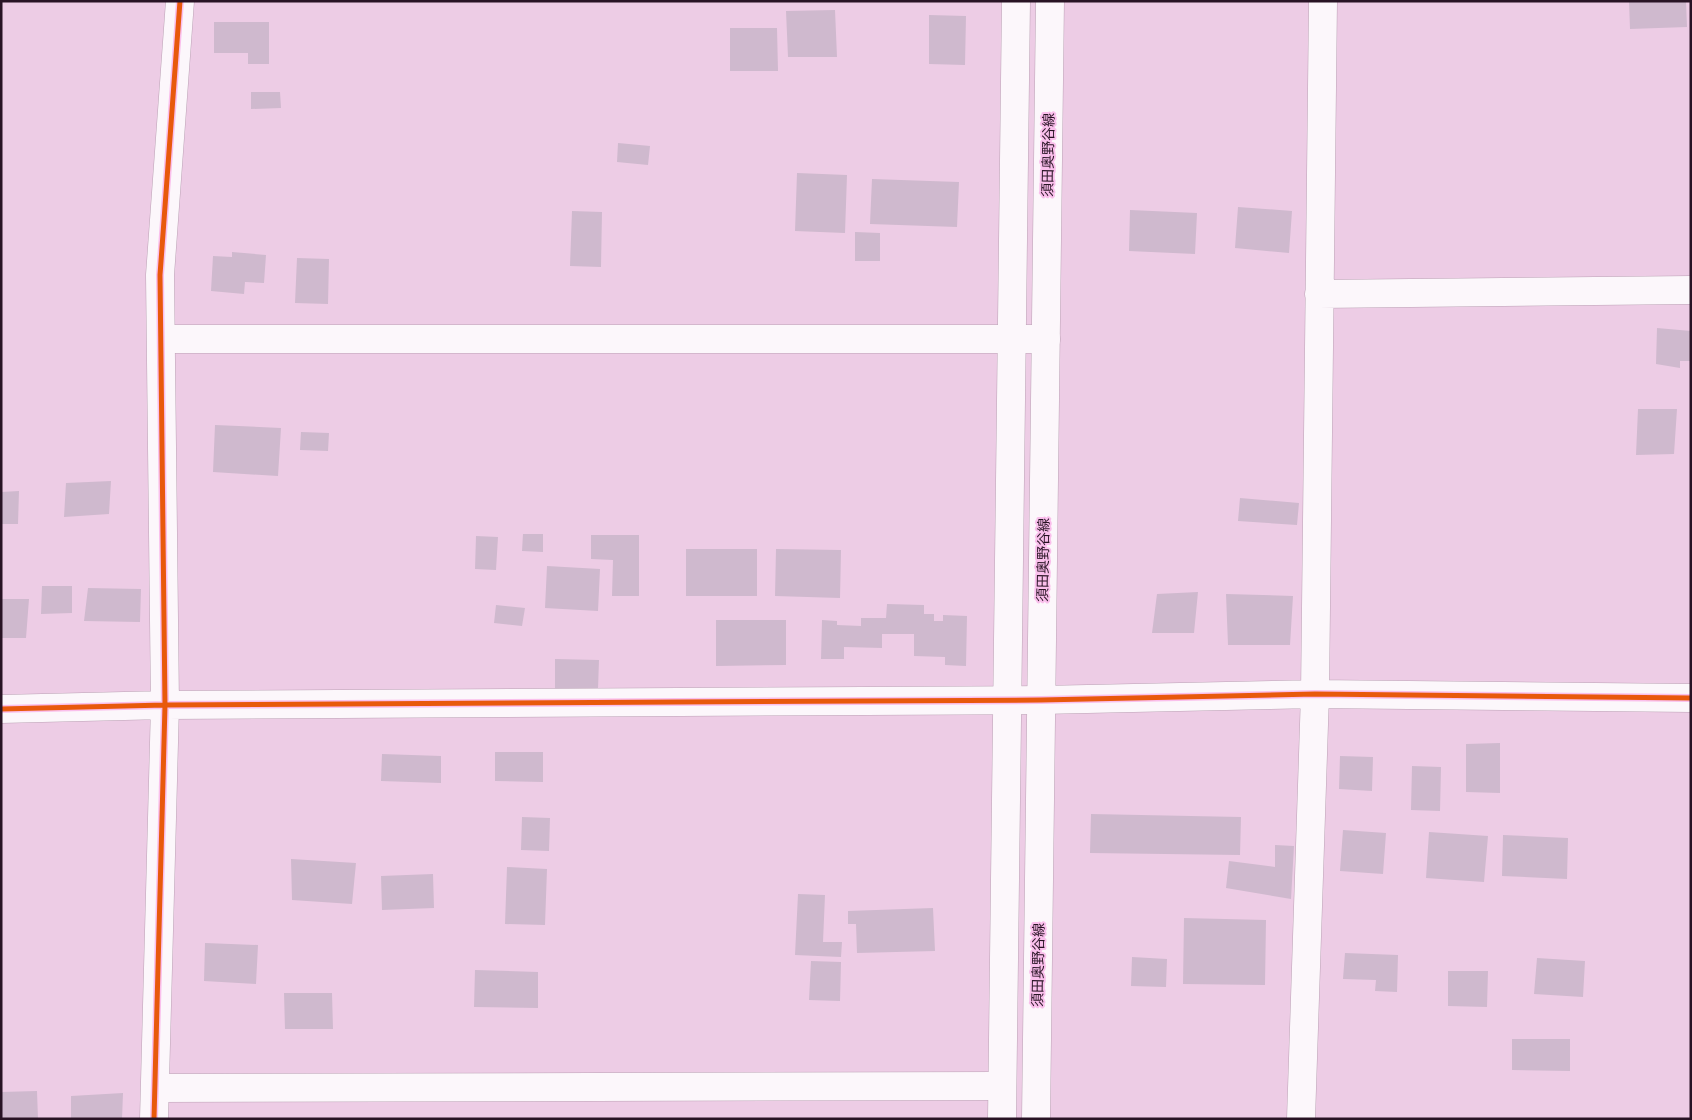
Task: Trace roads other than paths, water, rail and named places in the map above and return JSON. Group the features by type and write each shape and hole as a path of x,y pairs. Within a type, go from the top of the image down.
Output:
{"street":[{"path":"154,1119 165,705 160,275 180,1"},
{"path":"1002,1119 1016,1"},
{"name":"須田奥野谷線","path":"1036,1119 1050,1"},
{"path":"1301,1119 1315,694 1323,1"},
{"path":"1319,294 1691,290"},
{"path":"160,339 1046,339"},
{"path":"1,709 165,705 1041,700 1315,694 1691,698"},
{"path":"155,1088 1002,1086"}]}
